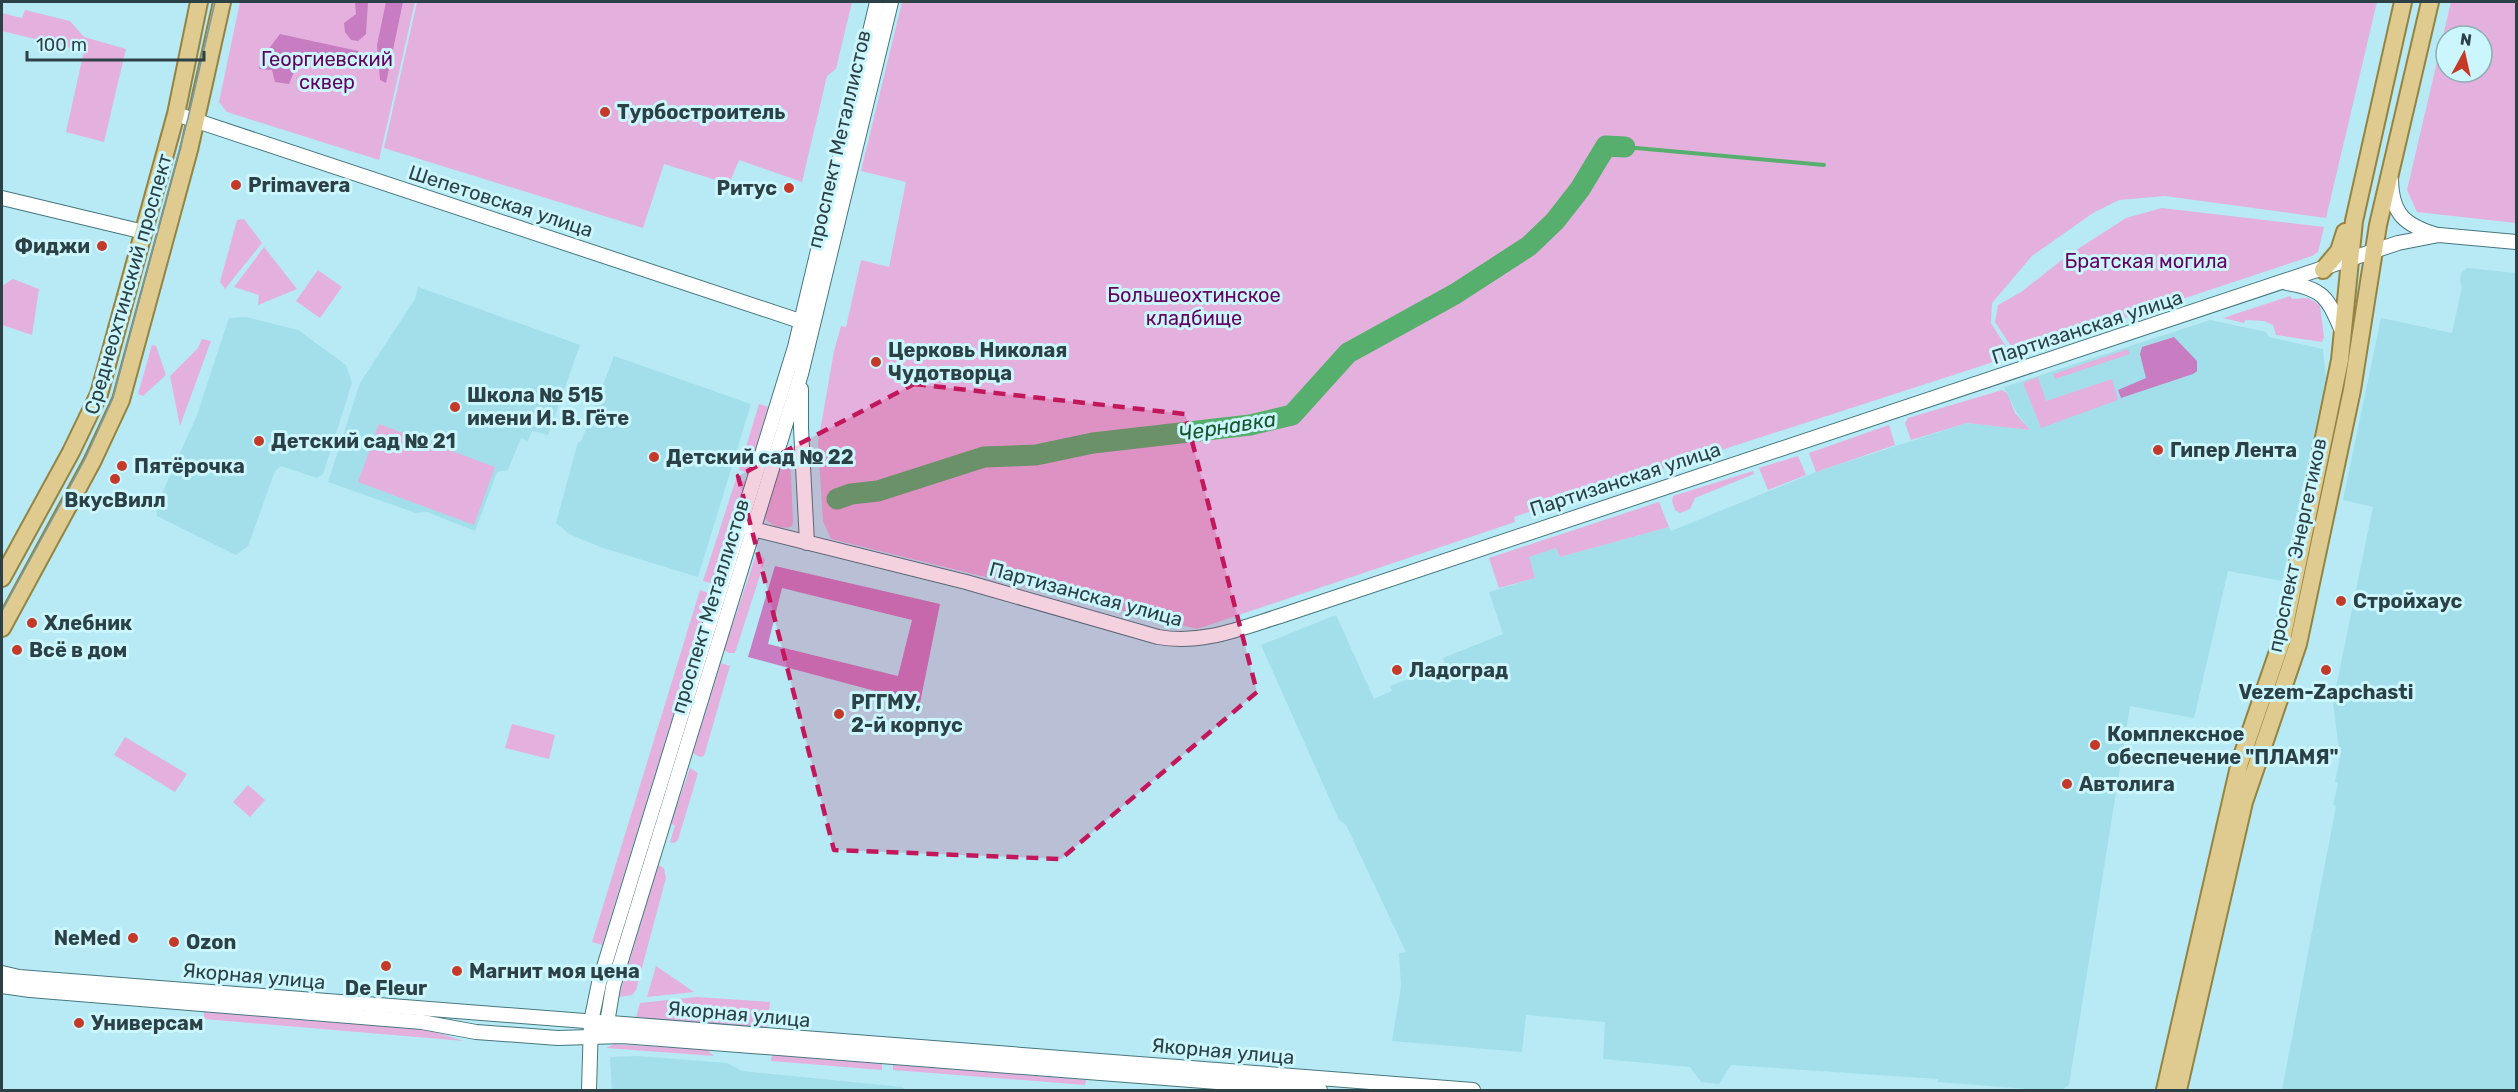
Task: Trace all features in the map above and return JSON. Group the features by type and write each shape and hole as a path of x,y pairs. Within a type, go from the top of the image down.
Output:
{"main road":[{"name":"Среднеохтинский проспект","path":"2,578 71,452 99,394 176,114 200,2"},
{"name":"проспект Энергетиков","path":"2165,1090 2240,762 2282,640 2330,412 2343,333 2354,220 2403,2"},
{"name":"проспект Энергетиков","path":"2178,1090 2244,802 2298,644 2352,390 2378,225 2430,2"},
{"name":"Среднеохтинский проспект","path":"2,628 97,452 121,400 196,121 216,3"},
{"path":"2323,270 2342,244 2354,190 2363,178"}],"street":[{"name":"проспект Металлистов","path":"589,1090 591,1022 599,983 747,527 801,374 808,323 877,2"},
{"name":"проспект Металлистов","path":"607,1023 613,987 808,323 891,2"},
{"name":"Шепетовская улица","path":"176,114 808,323"},
{"path":"2391,175 2394,205 2400,216 2422,230 2439,236"},
{"path":"2,198 144,232"},
{"name":"Партизанская улица","path":"747,527 966,582 1141,633 1175,640 1200,639 1283,615 1476,549 2323,270 2374,250 2439,236 2517,242"},
{"path":"2285,282 2314,288 2321,293 2329,303 2343,333"},
{"path":"801,374 801,428 807,543"},
{"name":"Якорная улица","path":"2,973 19,977 1473,1090"},
{"name":"Якорная улица","path":"2,986 422,1022 476,1032 558,1038 622,1036 1320,1090"},
{"path":"590,1038 607,1023"}],"highlighted area":[{"path":"914,384 1185,414 1257,692 1061,859 834,850 738,476"}],"shaded area":[{"path":"355,2 368,2 366,34 358,41 351,40 345,32 344,23 356,14"},
{"path":"386,2 403,2 386,83 380,80 377,45"},
{"path":"280,34 358,51 360,57 357,66 352,68 300,57 289,84 275,82 272,70 259,69 261,59"},
{"path":"2467,268 2516,273 2516,1090 2282,1090 2336,806 2333,805 2340,758 2333,702 2373,507 2343,500 2381,318 2452,333 2462,287 2461,273"},
{"name":"Школа № 515 имени И. В. Гёте","path":"418,287 580,345 548,435 532,431 528,441 521,438 508,470 497,472 475,531 427,512 416,513 328,482 360,383 415,299"},
{"name":"Детский сад № 21","path":"246,317 298,330 346,365 352,383 323,474 317,478 281,466 275,471 248,546 236,555 157,516 156,507 197,415 229,318"},
{"path":"2210,320 2266,332 2269,337 2323,349 2326,378 2282,581 2228,571 2194,718 2130,706 2069,1085 2062,1090 2039,1090 1938,1082 1938,1079 1731,1065 1719,1084 1701,1082 1690,1067 1603,1059 1605,1022 1526,1015 1522,1052 1392,1041 1401,987 1399,953 1406,952 1346,825 1339,820 1261,645 1336,615 1374,699 1392,691 1390,686 1422,674 1424,679 1447,670 1443,658 1503,634 1489,592 1535,578 1528,557 1556,548 1560,557 1669,527 1671,531 1816,472 1967,423 2030,430 2016,412 2004,387"},
{"path":"2174,337 2197,361 2197,371 2121,398 2118,390 2146,378 2140,354 2142,347"},
{"name":"Детский сад № 22","path":"614,356 751,404 698,577 603,548 569,534 556,523 578,442 581,442"},
{"path":"775,566 940,604 920,703 748,657","holes":["782,588 912,620 898,676 768,644"]},
{"path":"638,1056 727,1063 742,1071 902,1087 907,1090 612,1090 610,1057"}],"green space":[{"name":"Георгиевский сквер","path":"240,2 415,2 379,160 227,112 219,102"},
{"name":"Турбостроитель","path":"417,2 852,2 836,69 827,76 802,182 739,160 729,184 664,164 643,228 384,148"},
{"name":"Большеохтинское кладбище","path":"902,2 2377,2 2326,218 2165,196 2119,200 2093,213 2032,256 1992,303 1991,323 2012,356 1514,517 1515,522 1197,629 831,539 823,521 818,443 834,351 841,326 846,327 861,260 889,267 906,182 861,171"},
{"path":"2451,2 2516,2 2516,223 2417,212 2407,190 2434,75 2434,84 2494,84 2494,24 2446,24"},
{"path":"25,10 70,21 84,37 126,49 104,142 66,132 84,51 2,31 2,13 22,18"},
{"name":"Братская могила","path":"2162,208 2324,227 2318,252 2312,256 2016,354 1995,322 1998,305 2021,292 2067,256 2126,218"},
{"path":"244,219 262,243 225,289 220,282 237,220"},
{"path":"264,247 297,289 258,305 259,295 234,287"},
{"path":"318,270 342,287 320,318 296,301"},
{"path":"13,279 39,289 32,335 2,325 2,286"},
{"path":"2290,296 2292,299 2308,298 2320,305 2324,337 2322,342 2276,335 2273,325 2264,321 2246,320 2244,323 2223,318"},
{"path":"202,339 211,341 180,426 170,376 198,348"},
{"path":"152,345 156,346 166,375 143,396 138,394"},
{"path":"2128,349 2130,354 2055,379 2053,374"},
{"path":"2038,377 2046,401 2112,379 2118,400 2041,428 2023,383"},
{"path":"2002,390 2007,393 2015,413 2030,430 1967,423 1911,440 1905,423 1908,418"},
{"path":"759,404 769,407 749,473 739,470"},
{"path":"379,424 495,467 474,525 358,482"},
{"path":"1889,425 1895,445 1816,472 1809,453"},
{"path":"786,448 790,451 793,522 792,526 785,528 774,525 765,518"},
{"path":"1798,456 1806,475 1768,490 1759,468"},
{"path":"1753,471 1754,474 1695,498 1690,509 1680,513 1675,510 1673,496"},
{"path":"736,479 746,482 714,584 703,581"},
{"path":"1659,502 1669,527 1560,557 1556,548 1529,557 1535,578 1499,588 1489,558"},
{"path":"756,555 765,560 735,653 729,653 724,650"},
{"path":"700,590 711,594 602,945 592,942"},
{"path":"721,663 730,666 704,756 700,757 693,753"},
{"path":"512,724 555,735 549,759 505,748"},
{"path":"125,737 187,774 175,792 114,755"},
{"path":"690,768 698,773 678,840 674,843 670,842 675,826 671,823"},
{"path":"248,785 265,800 250,817 233,802"},
{"path":"658,865 664,868 666,878 636,990 632,995 619,997"},
{"path":"656,966 694,992 647,997"},
{"path":"697,997 770,1002 768,1026 764,1028 636,1018 640,1003"},
{"path":"204,1012 422,1028 464,1041 204,1019"},
{"path":"614,1044 707,1050 714,1056 606,1048"},
{"path":"772,1055 882,1064 882,1070 771,1061"},
{"path":"893,1064 1086,1080 1085,1085 893,1070"}],"waterway":[{"name":"Чернавка","path":"837,499 851,494 878,491 984,457 1036,455 1093,443 1250,425 1292,415 1348,353 1455,294 1529,246 1555,221 1580,189 1606,146 1625,147"},
{"path":"1636,148 1824,165"}],"tram line":[{"path":"2,611 85,459 113,398 188,118 215,2"}],"place":[{"name":"Турбостроитель","path":"605,112"},
{"name":"Primavera","path":"236,185"},
{"name":"Ритус","path":"789,188"},
{"name":"Фиджи","path":"102,246"},
{"name":"Церковь Николая Чудотворца","path":"876,362"},
{"name":"Школа № 515 имени И. В. Гёте","path":"455,407"},
{"name":"Детский сад № 21","path":"259,441"},
{"name":"Гипер Лента","path":"2158,450"},
{"name":"Детский сад № 22","path":"654,457"},
{"name":"Пятёрочка","path":"122,466"},
{"name":"ВкусВилл","path":"115,479"},
{"name":"Стройхаус","path":"2341,601"},
{"name":"Хлебник","path":"32,623"},
{"name":"Всё в дом","path":"17,650"},
{"name":"Ладоград","path":"1397,670"},
{"name":"Vezem-Zapchasti","path":"2326,670"},
{"name":"РГГМУ, 2-й корпус","path":"839,714"},
{"name":"Комплексное обеспечение \"ПЛАМЯ\"","path":"2095,745"},
{"name":"Автолига","path":"2067,784"},
{"name":"NeMed","path":"133,938"},
{"name":"Ozon","path":"174,942"},
{"name":"De Fleur","path":"386,966"},
{"name":"Магнит моя цена","path":"457,971"},
{"name":"Универсам","path":"79,1023"}]}
